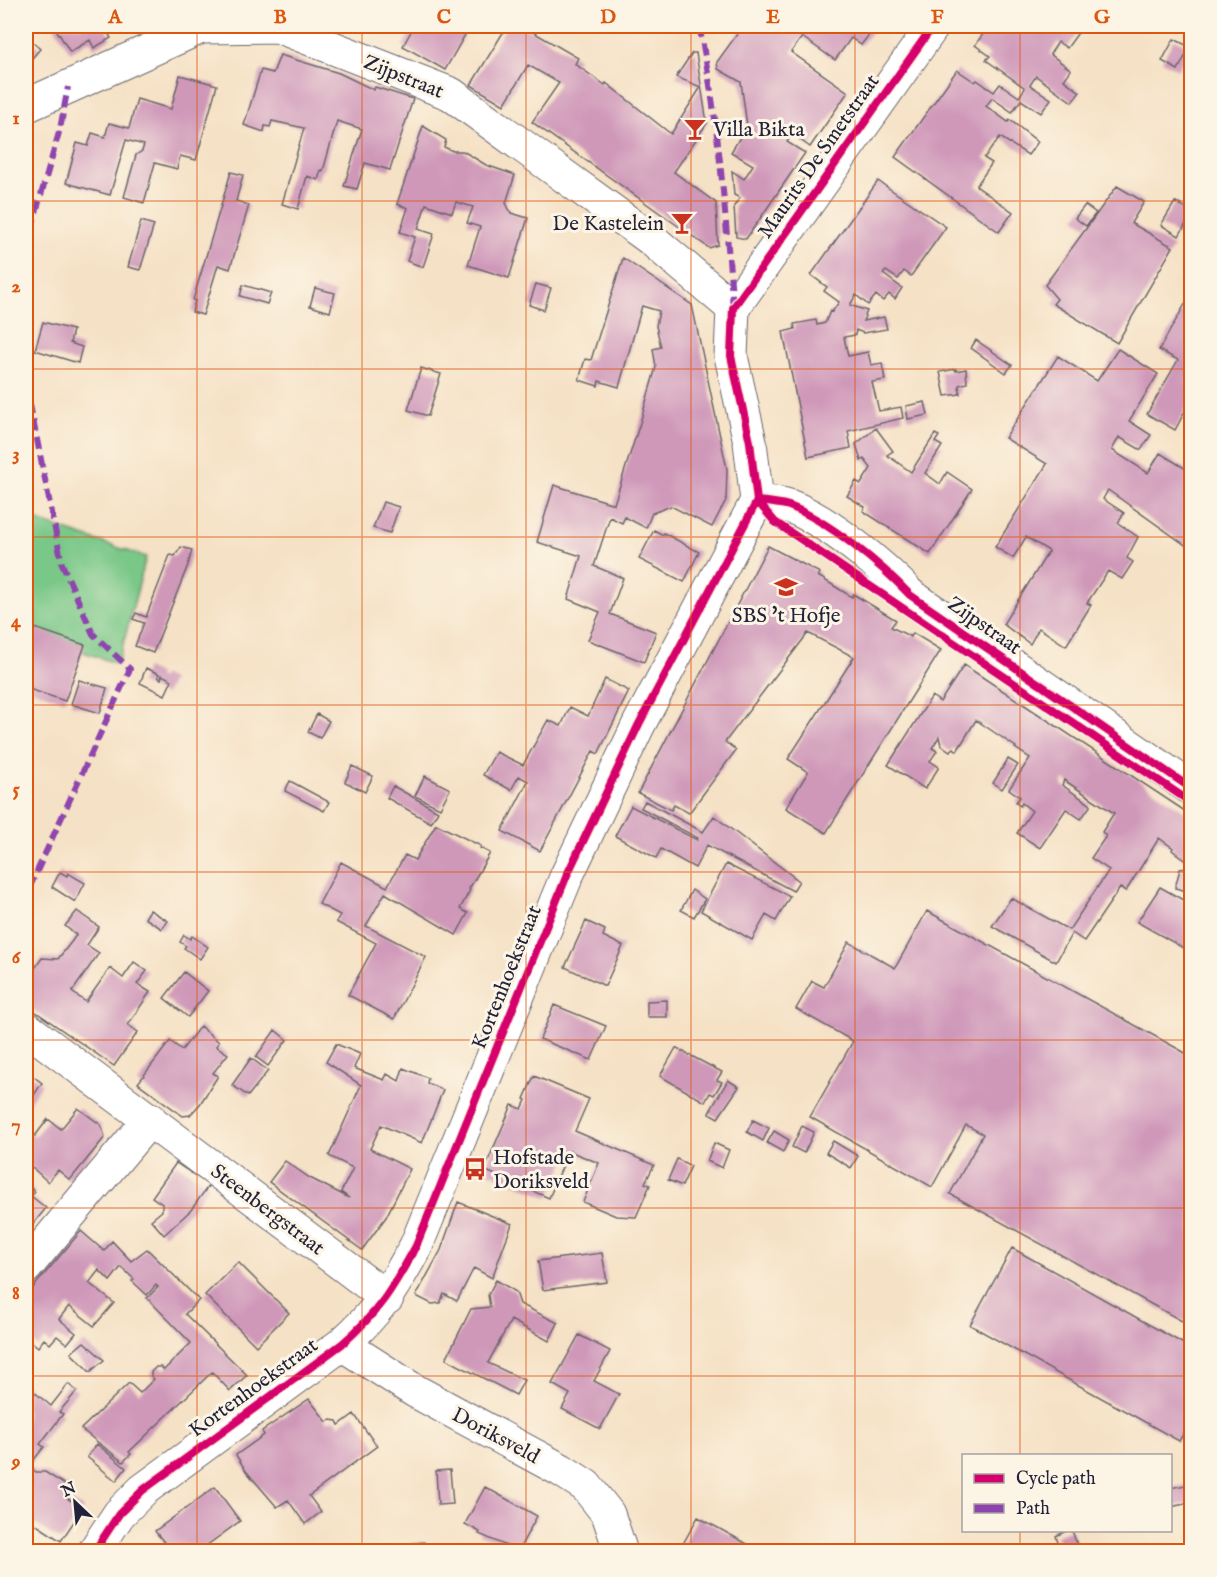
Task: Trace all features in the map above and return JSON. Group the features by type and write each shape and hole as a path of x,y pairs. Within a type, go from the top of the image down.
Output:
{"street":[{"name":"Zijpstraat","path":"26,106 201,27 277,26 451,94 651,239 733,308"},
{"name":"Maurits De Smetstraat","path":"733,308 933,26"},
{"path":"733,308 731,356 750,442 757,501"},
{"name":"Zijpstraat","path":"757,501 789,506 821,523 873,560 910,595 1191,789"},
{"name":"Kortenhoekstraat","path":"94,1551 119,1514 143,1490 342,1344 365,1324 387,1298 416,1246 567,875 639,724 757,501"},
{"name":"Steenbergstraat","path":"26,1028 387,1298"},
{"path":"26,1266 150,1119"},
{"name":"Doriksveld","path":"342,1344 415,1391 561,1470 586,1486 608,1514 621,1551"}],"green space":[{"path":"26,517 146,557 118,664 26,632"}],"building":[{"path":"26,26 35,26 30,39 40,49 26,65"},
{"path":"54,26 104,26 111,38 94,48 90,40 70,52"},
{"path":"414,26 436,28 437,26 470,26 445,70 403,46"},
{"path":"507,26 523,26 578,58 575,64 605,85 606,83 671,134 701,87 676,77 692,53 696,53 707,123 674,172 716,203 718,245 709,248 532,122 559,83 528,65 504,105 471,85"},
{"path":"743,26 876,26 861,45 851,38 835,60 802,37 791,52 848,92 810,147 792,134 787,142 805,153 746,239 736,237 734,206 740,198 734,195 732,171 744,179 753,165 731,152 747,126 741,82 718,69 717,62"},
{"path":"989,26 1083,26 1067,48 1058,42 1050,54 1071,70 1064,80 1080,92 1072,102 1036,76 1030,85 1051,99 1041,113 1021,100 1012,112 992,98 986,106 1008,122 1010,120 1038,142 1028,155 1000,137 984,158 992,163 976,186 1013,212 999,232 895,157 957,70 994,92 1000,84 1019,97 1025,88 986,60 990,56 975,45"},
{"path":"1174,39 1190,47 1178,70 1162,61"},
{"path":"280,55 339,73 374,90 375,87 413,99 390,170 365,163 357,189 344,186 362,129 337,121 323,171 321,170 318,180 307,176 298,209 282,204 304,128 272,121 270,127 265,126 264,132 244,125 261,70 273,73"},
{"path":"180,75 217,85 196,160 180,156 177,169 155,163 144,203 124,197 136,155 142,151 144,145 126,140 110,195 66,183 77,143 88,146 92,133 105,137 109,123 129,128 137,99 171,109"},
{"path":"423,126 446,140 444,147 453,151 463,151 486,165 515,175 506,203 511,213 528,218 509,278 468,265 480,227 467,223 473,207 456,202 452,213 426,204 418,229 434,234 423,267 407,261 415,237 400,232 408,208 397,204"},
{"path":"231,172 243,175 236,201 249,205 230,269 218,265 203,315 192,312 195,301 193,300"},
{"path":"878,181 946,227 911,276 904,271 898,279 886,271 883,274 902,288 895,299 889,294 883,301 876,295 868,305 856,295 850,305 867,311 863,321 884,317 887,329 863,333 856,330 855,335 844,337 848,356 868,352 871,365 882,363 885,380 872,382 879,411 901,407 903,418 848,431 851,448 808,457 783,332 795,329 794,324 816,320 817,325 825,323 830,311 832,312 839,302 824,291 827,287 811,275"},
{"path":"1117,186 1144,202 1131,223 1173,247 1117,343 1053,304 1057,299 1045,285"},
{"path":"1175,202 1191,211 1179,236 1161,225"},
{"path":"1085,205 1096,213 1086,226 1075,218"},
{"path":"141,221 154,225 140,270 128,267"},
{"path":"623,258 692,305 727,469 726,500 712,527 671,506 652,513 646,528 625,517 622,523 610,517 594,566 623,578 610,614 656,632 644,662 588,640 600,612 568,599 581,556 537,542 554,485 614,504 640,423 656,367 653,349 661,347 656,326 659,311 642,306 619,387 599,381 598,386 579,380 585,359 591,360"},
{"path":"536,284 551,288 544,310 529,305"},
{"path":"243,285 271,293 267,304 240,296"},
{"path":"315,288 335,293 330,312 310,306"},
{"path":"1188,299 1191,301 1191,400 1175,430 1147,414 1178,360 1159,350"},
{"path":"43,322 73,330 70,343 82,347 78,363 35,350"},
{"path":"976,340 1012,365 1006,373 971,348"},
{"path":"1118,349 1158,374 1129,421 1151,435 1141,450 1119,437 1112,450 1148,473 1160,453 1191,472 1191,549 1108,490 1103,499 1124,513 1118,523 1138,537 1127,558 1133,562 1122,579 1108,571 1087,603 1091,605 1066,646 1039,628 1030,644 1003,624 1049,551 1026,537 1013,558 995,547 1047,464 1005,438 1058,356 1097,381"},
{"path":"421,368 441,374 428,416 408,410"},
{"path":"956,369 956,371 966,369 967,383 959,385 960,394 945,396 940,372"},
{"path":"925,402 928,415 908,419 906,406"},
{"path":"876,428 893,451 887,455 911,472 935,434 939,436 935,442 942,446 925,473 940,484 947,472 972,489 930,554 863,511 865,507 847,496 856,481 861,484 871,468 864,459 861,461 856,444"},
{"path":"383,502 399,507 390,533 373,528"},
{"path":"654,530 699,552 684,582 639,559"},
{"path":"768,546 820,573 818,576 896,620 891,627 911,637 913,633 941,650 826,833 786,808 808,772 788,759 854,657 808,633 725,742 736,750 689,813 674,805 671,810 638,793"},
{"path":"181,547 192,550 153,653 135,646 144,623 133,619 136,613 146,617 170,555 175,556"},
{"path":"26,625 85,645 65,701 26,688"},
{"path":"964,665 1191,815 1191,892 1175,888 1180,869 1187,868 1189,863 1159,838 1126,891 1120,888 1084,941 1072,933 1056,962 992,926 1011,898 1069,930 1109,870 1091,858 1106,836 1102,832 1114,813 1064,780 1062,785 1091,805 1081,819 1066,809 1040,848 1017,833 1032,811 1022,803 1020,806 1016,802 1020,797 1009,789 1030,758 976,720 957,751 954,748 950,751 941,745 939,737 932,748 937,751 930,761 939,767 925,789 888,765 932,696 940,702"},
{"path":"146,668 159,674 158,677 161,679 162,675 172,680 165,695 140,683"},
{"path":"605,679 629,691 598,754 593,751 540,851 502,831 528,781 519,776 511,790 483,775 496,752 523,765 548,720 561,726 570,707 588,716"},
{"path":"79,680 107,688 100,713 71,704"},
{"path":"317,714 329,721 320,738 308,732"},
{"path":"1008,759 1018,765 1002,789 993,783"},
{"path":"352,766 373,776 365,792 345,782"},
{"path":"425,776 450,789 440,808 415,796"},
{"path":"290,781 329,802 324,811 285,791"},
{"path":"393,786 438,811 431,823 387,798"},
{"path":"645,801 703,832 714,816 799,881 793,891 707,845 695,868 661,849 656,858 615,836 631,806 697,840 698,838 641,808"},
{"path":"436,824 481,846 480,848 490,853 460,909 468,913 456,935 385,893 366,926 426,957 394,1019 348,995 376,943 336,922 340,915 319,904 341,862 387,887 405,855 415,860"},
{"path":"726,864 790,896 776,921 766,915 752,940 701,911"},
{"path":"60,872 67,876 68,873 85,883 75,902 52,887"},
{"path":"1160,887 1185,901 1191,920 1191,937 1185,949 1137,922"},
{"path":"692,890 705,899 694,917 681,910"},
{"path":"150,910 168,921 162,929 145,918"},
{"path":"77,911 99,927 87,945 99,953 72,992 86,1002 110,968 123,978 134,962 147,971 137,984 150,992 128,1025 138,1032 114,1066 26,1005 26,981 42,958 58,959 72,941 76,935 65,926"},
{"path":"927,911 1191,1056 1191,1326 950,1194 983,1134 966,1125 932,1187 810,1117 853,1041 796,1009 812,981 824,987 849,942 895,968"},
{"path":"586,921 605,930 603,936 623,946 605,986 565,967"},
{"path":"184,935 190,939 192,936 208,947 200,959 184,948 186,946 180,942"},
{"path":"184,972 208,991 188,1017 164,998"},
{"path":"667,1000 667,1017 647,1017 647,1001"},
{"path":"554,1005 606,1026 591,1060 540,1039"},
{"path":"200,1026 219,1042 216,1046 228,1054 213,1073 218,1076 200,1104 190,1115 183,1116 138,1083 170,1041 182,1050"},
{"path":"275,1030 287,1040 268,1066 256,1057"},
{"path":"336,1044 360,1054 354,1068 384,1080 387,1074 399,1081 403,1068 428,1078 427,1083 443,1090 422,1143 381,1125 370,1149 410,1169 386,1217 362,1250 269,1182 285,1161 310,1178 349,1198 341,1192 353,1168 329,1156 361,1085 326,1062"},
{"path":"676,1048 722,1072 717,1080 722,1082 714,1095 710,1093 705,1102 660,1076"},
{"path":"251,1058 268,1071 248,1096 232,1085"},
{"path":"26,1071 42,1083 26,1107"},
{"path":"534,1076 589,1099 575,1131 654,1165 645,1183 650,1185 636,1217 616,1216 583,1202 599,1163 569,1151 549,1198 484,1170 512,1105 522,1109"},
{"path":"728,1080 739,1087 718,1118 709,1113"},
{"path":"78,1108 101,1125 105,1137 70,1180 58,1170 48,1182 26,1162 26,1131 35,1136 48,1119 61,1129"},
{"path":"753,1120 769,1128 763,1141 747,1132"},
{"path":"802,1126 814,1132 804,1153 792,1147"},
{"path":"774,1131 789,1140 783,1152 767,1143"},
{"path":"833,1141 858,1156 851,1168 826,1153"},
{"path":"714,1143 729,1150 722,1168 707,1161"},
{"path":"677,1159 691,1166 682,1186 668,1180"},
{"path":"176,1163 209,1185 191,1210 164,1235 151,1220 162,1211 162,1204 152,1197"},
{"path":"26,1183 35,1192 31,1196 46,1208 26,1233"},
{"path":"458,1202 512,1224 492,1278 474,1268 457,1301 444,1294 440,1303 432,1304 416,1296 441,1250"},
{"path":"81,1231 104,1251 112,1241 131,1261 147,1249 199,1300 185,1314 247,1375 230,1391 212,1372 129,1452 131,1454 123,1462 81,1429 129,1383 140,1393 154,1379 151,1372 156,1367 164,1370 191,1343 147,1298 158,1287 156,1285 147,1295 121,1267 110,1281 99,1270 89,1283 114,1303 94,1326 69,1306 59,1319 76,1333 67,1344 57,1336 50,1344 44,1339 38,1347 32,1342 26,1350 26,1296"},
{"path":"1012,1248 1191,1348 1191,1420 1179,1441 970,1325"},
{"path":"602,1253 607,1282 543,1290 538,1261"},
{"path":"238,1262 289,1313 256,1346 205,1295"},
{"path":"496,1280 516,1292 520,1304 558,1323 549,1341 511,1320 488,1363 524,1380 516,1395 446,1359 471,1309 490,1307 488,1295"},
{"path":"579,1335 610,1351 594,1381 619,1394 600,1429 562,1409 570,1394 552,1384"},
{"path":"84,1342 104,1360 90,1372 71,1353"},
{"path":"68,1384 77,1391 59,1412 63,1414 40,1444 44,1447 29,1466 36,1472 45,1472 70,1488 65,1497 83,1508 61,1541 26,1518 26,1385 51,1406"},
{"path":"309,1399 327,1422 337,1421 339,1425 354,1414 377,1446 309,1496 321,1512 305,1524 288,1500 277,1507 246,1471 236,1455 264,1435 262,1431"},
{"path":"97,1444 126,1468 116,1481 87,1457"},
{"path":"450,1470 453,1504 438,1505 436,1471"},
{"path":"1185,1485 1190,1503 1172,1507 1172,1488"},
{"path":"215,1487 240,1521 199,1551 171,1551 155,1531"},
{"path":"485,1487 537,1516 518,1551 479,1534 480,1532 465,1524"},
{"path":"698,1517 760,1551 679,1551"},
{"path":"1064,1532 1073,1532 1077,1545 1060,1550 1056,1536"},
{"path":"424,1542 425,1551 403,1551 402,1545"}],"marked path":[{"path":"699,26 712,96 733,308"},
{"path":"26,247 60,129 68,87"},
{"path":"26,385 62,564 93,634 130,669 26,895"}],"cycle path":[{"path":"94,1552 119,1514 143,1490 342,1344 355,1332 384,1299 416,1246 567,875 639,724 757,501 750,442 731,356 733,308 933,26"},
{"path":"757,501 775,522 1192,803"},
{"path":"757,501 789,506 837,532 885,570 910,595 1192,789"}],"place":[{"name":"Villa Bikta","path":"695,129"},
{"name":"De Kastelein","path":"682,223"},
{"name":"SBS 't Hofje","path":"786,587"},
{"name":"Hofstade Doriksveld","path":"475,1169"}]}
